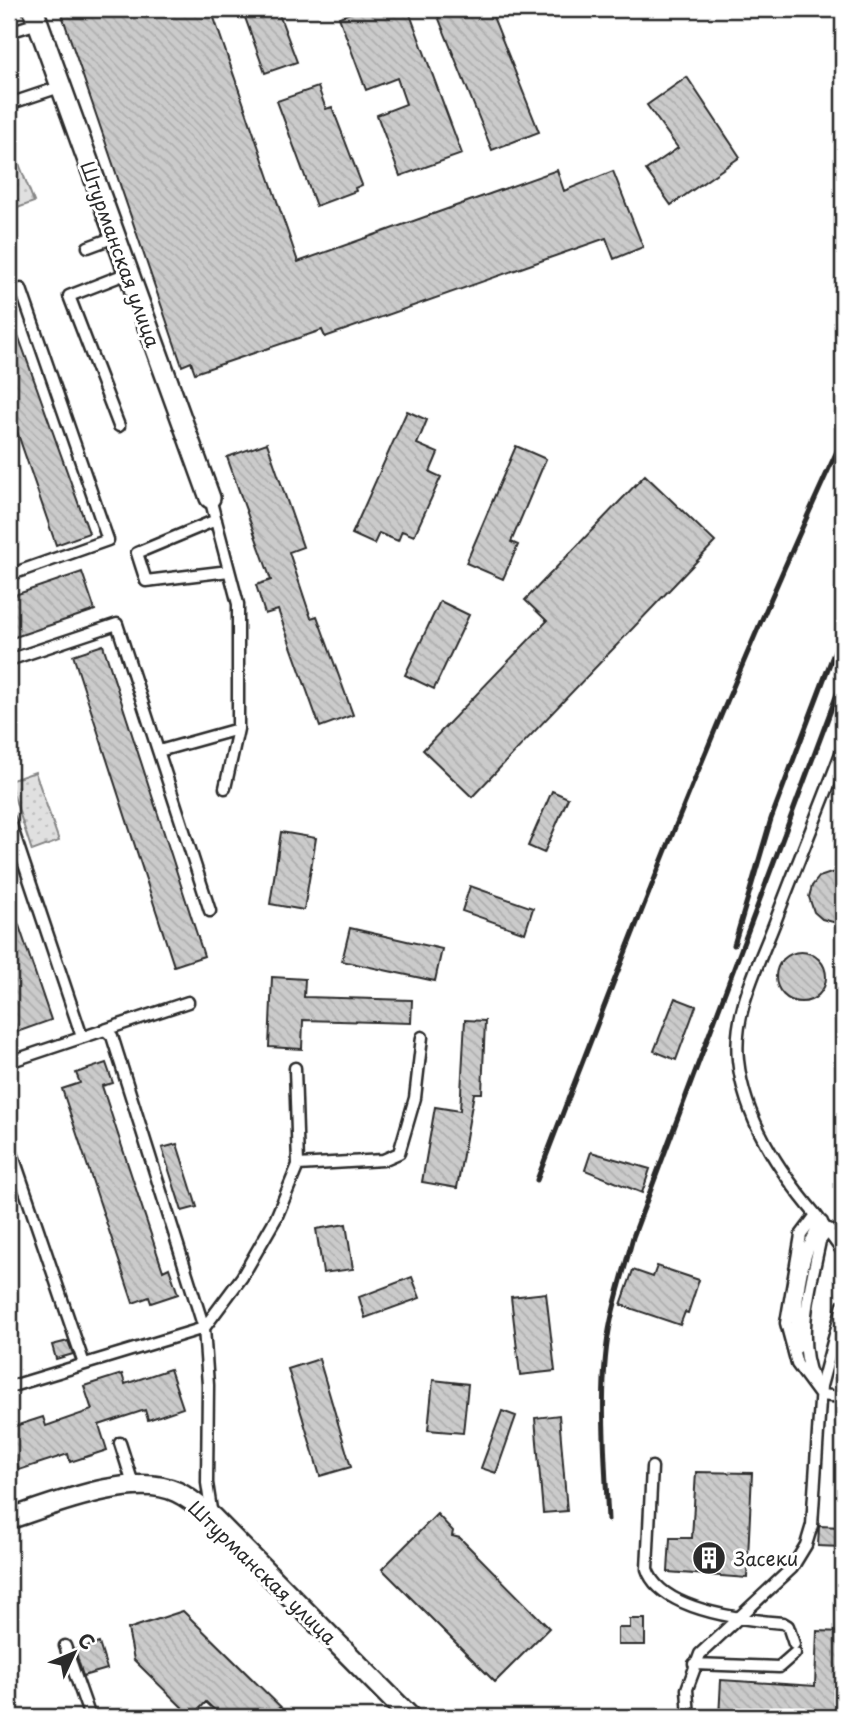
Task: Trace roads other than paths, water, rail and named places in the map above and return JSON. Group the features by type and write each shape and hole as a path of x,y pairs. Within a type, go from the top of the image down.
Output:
{"street":[{"name":"Штурманская улица","path":"35,16 210,498"},
{"name":"Штурманская улица","path":"10,1514 102,1489 134,1487 175,1490 212,1517 410,1717"}],"lane":[{"path":"9,32 35,16"},
{"path":"9,104 60,87"},
{"path":"88,247 115,237"},
{"path":"118,426 69,296 128,273"},
{"path":"9,293 20,289 108,540 9,575"},
{"path":"210,498 238,604 238,729 225,788"},
{"path":"216,520 137,553 146,581 229,571"},
{"path":"9,660 117,624 211,911"},
{"path":"159,751 238,729"},
{"path":"843,748 753,979 737,1031 742,1088 752,1116 774,1157 843,1252"},
{"path":"9,819 82,1037"},
{"path":"9,1062 188,1002"},
{"path":"105,1030 112,1036 204,1328 208,1385 206,1483 212,1517"},
{"path":"299,1165 383,1160 399,1153 415,1098 422,1037"},
{"path":"9,1387 204,1328 243,1277 276,1218 299,1165 295,1068"},
{"path":"9,1144 84,1364"},
{"path":"820,1395 797,1364 786,1323 801,1235 822,1222"},
{"path":"820,1395 805,1360 804,1348 822,1222"},
{"path":"689,1717 687,1689 694,1664 700,1654 792,1568 806,1545 811,1525 820,1395 843,1306"},
{"path":"820,1395 843,1396"},
{"path":"120,1443 134,1487"},
{"path":"652,1466 647,1569 650,1581 674,1598 739,1620 783,1623 788,1626 795,1649 779,1667 694,1664"},
{"path":"65,1646 90,1717"}],"railway":[{"path":"537,1180 646,899 722,714 843,438"},
{"path":"734,945 771,819 843,629"},
{"path":"608,1520 604,1419 607,1343 633,1237 843,678"}],"place":[{"name":"Засеки","path":"709,1558"}]}
